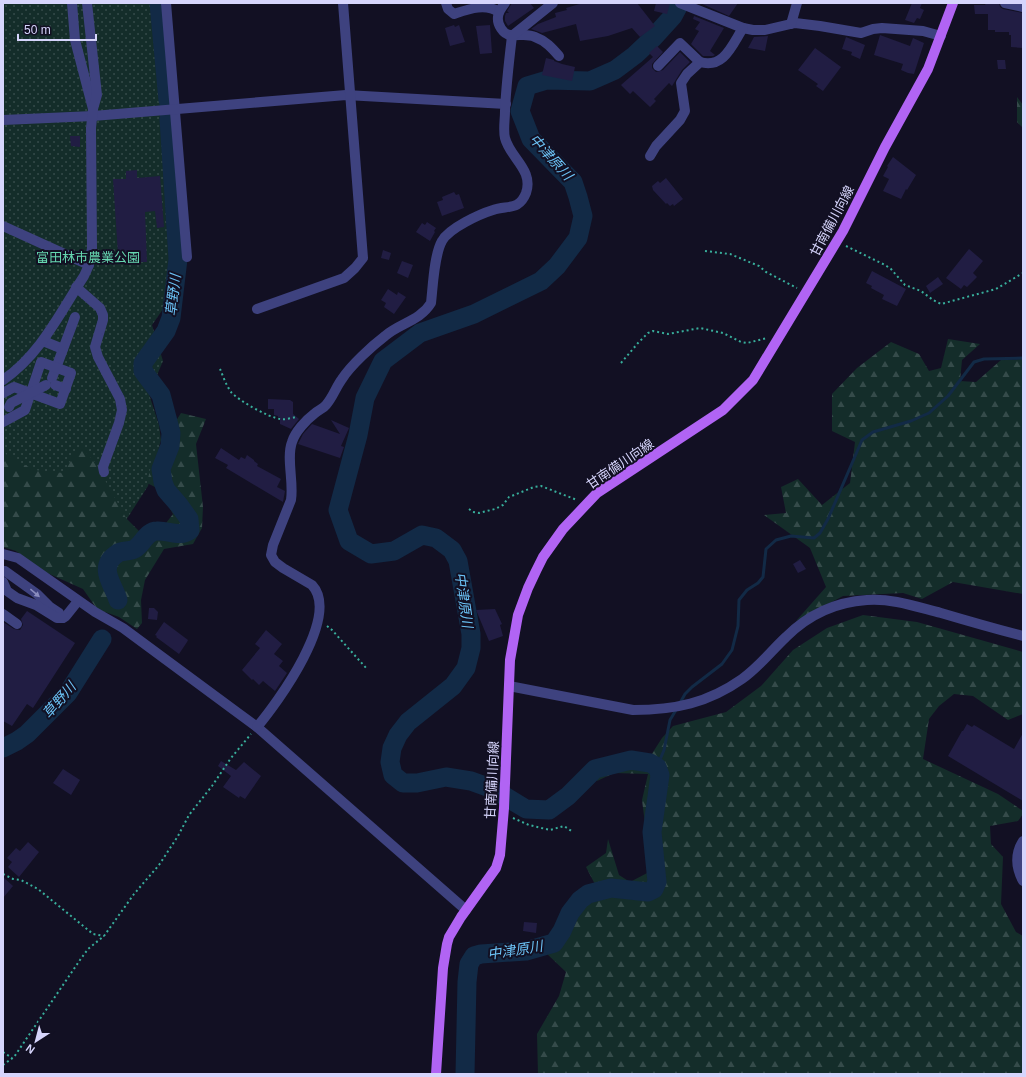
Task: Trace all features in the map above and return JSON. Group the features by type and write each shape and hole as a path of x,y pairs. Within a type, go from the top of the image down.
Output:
{"main road":[{"name":"甘南備川向線","path":"436,1074 444,955 449,937 496,868 501,843 510,660 518,615 528,588 543,557 552,544 563,529 597,493 723,410 753,380 838,241 884,147 928,69 953,3"}],"street":[{"path":"72,3 75,40 93,113"},
{"path":"3,380 15,372 43,341 89,265 92,248 91,128 97,95 87,3"},
{"path":"166,3 187,257"},
{"path":"257,309 344,278 363,258 343,3"},
{"path":"446,3 448,9 454,14 469,9 485,7 492,8 499,12"},
{"path":"505,3 498,16 499,25 503,31 512,36 526,34 534,36 550,45 559,56"},
{"path":"257,727 284,691 301,663 312,639 318,618 319,596 317,590 312,585 275,562 271,555 273,545 291,500 291,443 295,435 313,414 325,406 342,379 385,335 402,324 421,316 426,310 431,303 439,248 443,239 451,231 484,213 496,209 510,208 519,203 526,193 528,183 526,174 505,139 508,69 512,36 553,3"},
{"path":"680,3 743,28 754,30 766,30 795,23 861,33 882,28 923,31 941,36"},
{"path":"791,24 797,3"},
{"path":"1005,3 1023,7"},
{"path":"658,66 680,43 700,62 708,65 716,63 726,56 743,28"},
{"path":"650,156 656,146 680,120 684,111 681,83 687,74 700,62"},
{"path":"3,120 93,113 174,110 350,95 506,104"},
{"path":"3,226 89,265"},
{"path":"76,287 100,308 103,315 103,320 95,346 98,357 120,399 122,410 119,423 103,467 104,472"},
{"path":"23,396 56,368 76,317"},
{"path":"43,341 63,349"},
{"path":"3,422 23,396 41,362 71,373 60,404 23,396"},
{"path":"23,396 66,389"},
{"path":"3,554 18,558 94,612 131,634 257,727 466,910"},
{"path":"3,571 37,594 50,607 61,614 69,614"},
{"path":"3,582 7,591 17,598 36,605 51,616 57,618 62,618 69,614 78,601"},
{"path":"509,686 633,710 662,710 694,703 708,698 742,679 801,624 828,608 868,600 901,603 1023,636"},
{"path":"3,614 17,624"},
{"path":"1023,841 1018,853 1018,858 1019,871 1023,881"}],"path":[{"path":"838,241 884,265 891,270 905,285 921,291 932,300 941,304 996,289 1023,273"},
{"path":"705,251 730,254 759,266 766,272 806,293"},
{"path":"621,364 648,333 653,331 668,334 700,328 723,333 741,342 747,343 769,337 777,341"},
{"path":"220,369 231,392 255,408 270,416 282,419 297,417 309,419"},
{"path":"469,509 479,513 495,509 503,505 509,497 534,487 541,486 577,499 584,506"},
{"path":"316,625 325,625 332,630 367,669"},
{"path":"3,1065 12,1058 34,1028 88,949 104,936 134,894 159,865 190,815 231,758 257,727"},
{"path":"503,812 512,818 530,825 550,830 564,826 573,832"},
{"path":"3,874 13,879 21,880 38,889 93,934 104,936"},
{"path":"3,1052 12,1058"}],"green space":[{"name":"富田林市農業公園","path":"3,3 156,3 175,259 170,299 152,325 163,361 149,394 159,425 161,440 148,486 119,531 3,531"},
{"path":"1017,97 1023,105 1023,128 1017,122"},
{"path":"948,339 980,344 962,360 960,381 976,382 1001,360 1023,359 1023,594 953,582 922,599 903,593 843,596 796,621 826,587 810,548 764,515 786,513 781,487 798,479 822,505 850,483 855,442 832,431 832,394 857,368 891,342 919,354 929,371 941,368"},
{"path":"181,413 206,419 196,444 203,507 202,528 193,544 164,549 145,580 141,600 142,623 137,629 119,617 97,609 83,589 45,572 16,551 3,547 3,450 7,455 34,470 63,473 80,446 95,462 126,518 140,532 163,527 173,514 159,489 147,483 153,457"},
{"path":"863,615 917,622 1023,652 1023,714 1008,720 973,696 954,694 939,706 929,719 923,759 998,794 1023,811 1023,814 1018,821 990,826 991,844 1003,857 1001,904 1016,932 1023,936 1023,1074 538,1074 537,1034 559,996 566,972 545,952 573,911 600,894 586,867 606,853 608,839 619,875 630,882 651,871 642,800 648,774 614,773 597,781 598,774 620,766 646,763 662,738 673,726 726,712 761,686 793,650 827,628"}],"building":[{"path":"512,3 530,3 534,8 508,26 505,21 505,16 506,13 509,13 507,11"},
{"path":"583,3 637,3 655,26 640,37 632,28 608,36 580,41 576,24 542,33 531,29 538,24 556,17 555,13 567,10 566,8"},
{"path":"656,3 670,3 667,14 654,11"},
{"path":"700,3 738,3 729,16"},
{"path":"912,3 922,3 920,8 924,10 920,19 917,18 914,23 905,20"},
{"path":"986,3 999,3 1000,7 1003,9 1023,13 1023,48 1011,47 1011,35 1009,35 1009,32 995,32 995,30 988,30 988,14 975,14 974,5 985,5"},
{"path":"694,16 724,28 710,51 715,55 703,56 691,44 699,31 695,29 700,22 693,19"},
{"path":"454,25 455,27 459,25 465,42 450,46 445,28"},
{"path":"490,25 492,53 480,54 476,26"},
{"path":"880,35 910,46 913,38 924,43 914,74 901,70 903,64 874,55"},
{"path":"768,36 765,51 748,48 754,37"},
{"path":"846,37 865,45 860,59 851,55 852,52 842,49"},
{"path":"657,46 663,52 652,64 652,68 656,72 663,70 680,52 690,62 682,70 672,86 669,83 654,99 656,101 650,107 633,91 630,94 621,85 653,57 649,53"},
{"path":"815,48 841,67 823,91 816,86 818,84 798,70"},
{"path":"546,58 575,67 572,81 542,75"},
{"path":"997,60 1005,60 1006,69 998,69"},
{"path":"70,136 80,136 80,147 71,146"},
{"path":"893,157 916,175 901,199 883,191 889,179 883,176"},
{"path":"137,170 137,178 160,176 164,227 157,228 155,211 145,212 147,262 133,262 133,253 118,254 113,179 126,179 126,171"},
{"path":"666,178 683,199 674,206 673,204 670,206 667,203 666,204 653,190 652,186 658,181 660,183"},
{"path":"454,192 456,195 459,194 464,208 442,216 437,202 443,200 442,197"},
{"path":"427,222 436,228 430,241 416,232 422,223 425,225"},
{"path":"969,249 983,261 973,273 977,277 967,287 964,285 961,289 946,278"},
{"path":"383,250 391,253 389,260 381,258"},
{"path":"402,261 413,265 408,278 397,273"},
{"path":"872,271 906,289 897,306 882,299 884,295 871,288 872,286 866,283"},
{"path":"938,277 943,284 930,293 926,286"},
{"path":"388,289 397,295 398,292 406,297 394,314 384,307 386,303 381,300"},
{"path":"268,399 290,400 293,402 293,414 299,419 291,429 280,424 280,418 274,415 274,409 268,409"},
{"path":"331,420 349,428 341,446 344,447 340,458 298,444 303,434 312,424 340,434"},
{"path":"221,448 239,460 241,457 245,459 247,455 258,464 257,466 281,479 277,487 285,491 283,502 226,468 228,465 215,458"},
{"path":"800,560 806,569 798,573 793,564"},
{"path":"149,608 154,608 158,612 157,620 148,619"},
{"path":"495,609 502,624 500,625 503,636 489,641 476,610"},
{"path":"27,611 75,643 33,708 27,704 12,726 3,721 3,622 14,629 20,630 23,625 21,619"},
{"path":"164,622 188,640 179,654 155,635"},
{"path":"266,630 282,644 274,654 283,661 279,666 287,673 275,691 263,681 259,685 242,670 260,648 255,644"},
{"path":"967,724 972,727 974,725 1014,749 1023,733 1023,801 948,756"},
{"path":"221,761 236,770 244,762 261,776 245,799 240,796 239,798 223,787 231,776 218,766"},
{"path":"63,769 80,780 71,795 53,783"},
{"path":"28,842 39,852 19,877 8,867 12,862 7,858 16,848 20,851"},
{"path":"3,877 13,886 3,898"},
{"path":"524,922 537,923 536,933 523,931"}],"waterway":[{"name":"草野川","path":"159,3 168,100"},
{"name":"中津原川","path":"465,1074 467,982 469,964 474,956 481,954 526,951 554,943 562,931 570,913 580,900 588,894 611,888 648,892 654,889 657,882 652,832 660,775 657,767 650,763 631,760 595,769 568,796 549,810 526,809 493,789 471,781 446,777 417,783 403,783 393,775 390,762 392,748 398,735 408,722 453,686 466,668 471,648 471,634 458,561 452,550 436,538 422,535 394,551 371,554 349,541 338,510 358,435 365,398 383,361 420,333 474,314 541,281 557,266 578,238 583,216 573,182 531,139 520,111 527,86 547,80 590,81 615,70 635,55 653,38 673,16 680,3"},
{"name":"草野川","path":"118,600 107,570 108,564 112,558 120,552 136,548 150,533 161,531 178,534 190,530 189,519 166,490 163,482 161,469 170,446 171,433 161,395 143,371 143,363 166,331 171,318 178,259 169,119"},
{"path":"680,703 685,694 722,664 732,650 738,626 739,600 747,590 758,583 763,577 766,549 776,540 791,536 814,538 820,533 828,519 862,440 873,432 911,421 929,413 948,396 974,362 984,359 1023,358"},
{"name":"草野川","path":"3,748 27,734 68,693 102,639"},
{"path":"657,767 664,750 670,720 676,710"}]}
